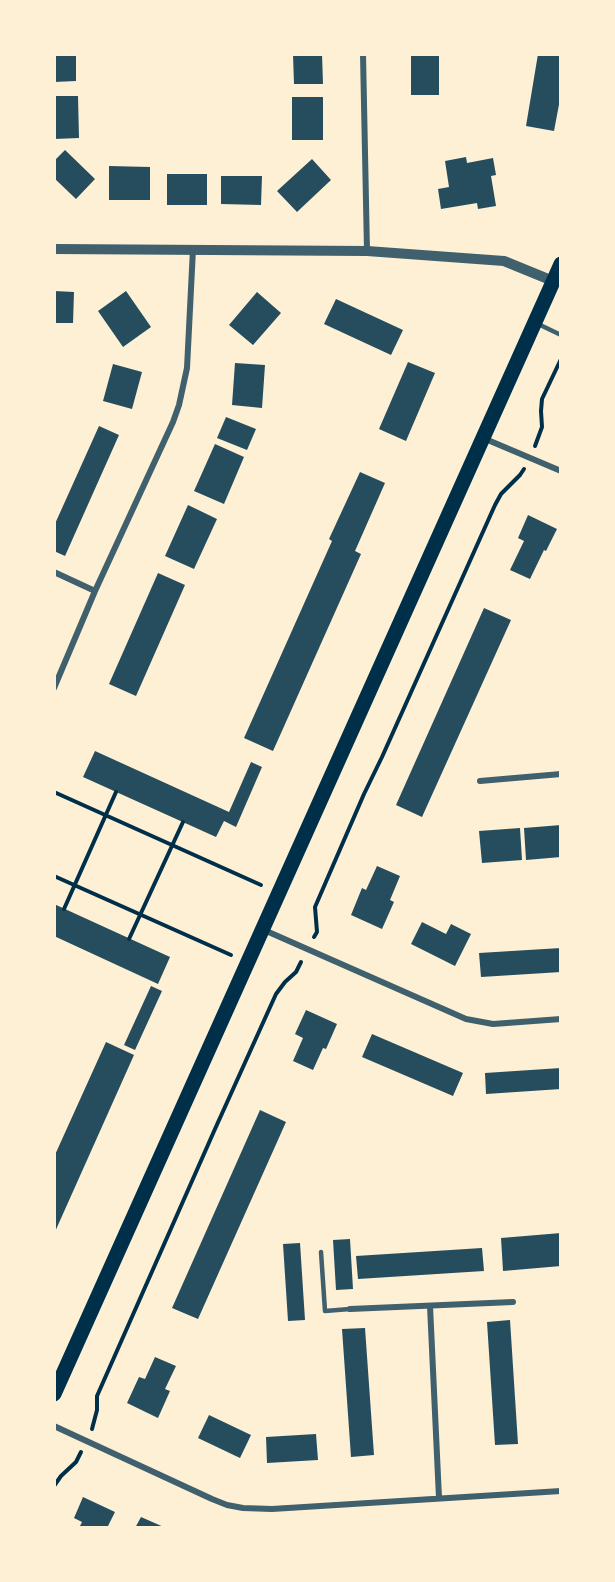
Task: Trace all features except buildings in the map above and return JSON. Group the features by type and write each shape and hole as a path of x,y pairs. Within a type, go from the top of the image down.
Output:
{"main road":[{"path":"54,1394 561,264"}],"street":[{"path":"363,54 367,250"},
{"path":"54,249 367,250 504,261 553,281"},
{"path":"54,688 180,405 187,369 193,249"},
{"path":"483,437 561,471"},
{"path":"54,572 96,591"},
{"path":"480,781 561,774"},
{"path":"263,929 465,1019 493,1024 561,1019"},
{"path":"350,1309 513,1302"},
{"path":"430,1306 439,1498"},
{"path":"54,1426 212,1499 243,1508 272,1509 561,1491"}],"lane":[{"path":"535,322 561,335"},
{"path":"321,1252 325,1311 350,1309"}],"path":[{"path":"54,1486 76,1462 87,1442 94,1425 97,1395 215,1129 276,994 296,972 316,932 315,906 334,862 495,505 501,494 520,475 530,457 542,428 542,399 561,359"},
{"path":"54,792 279,893"},
{"path":"64,909 116,792"},
{"path":"129,939 183,822"},
{"path":"54,876 248,963"}]}
